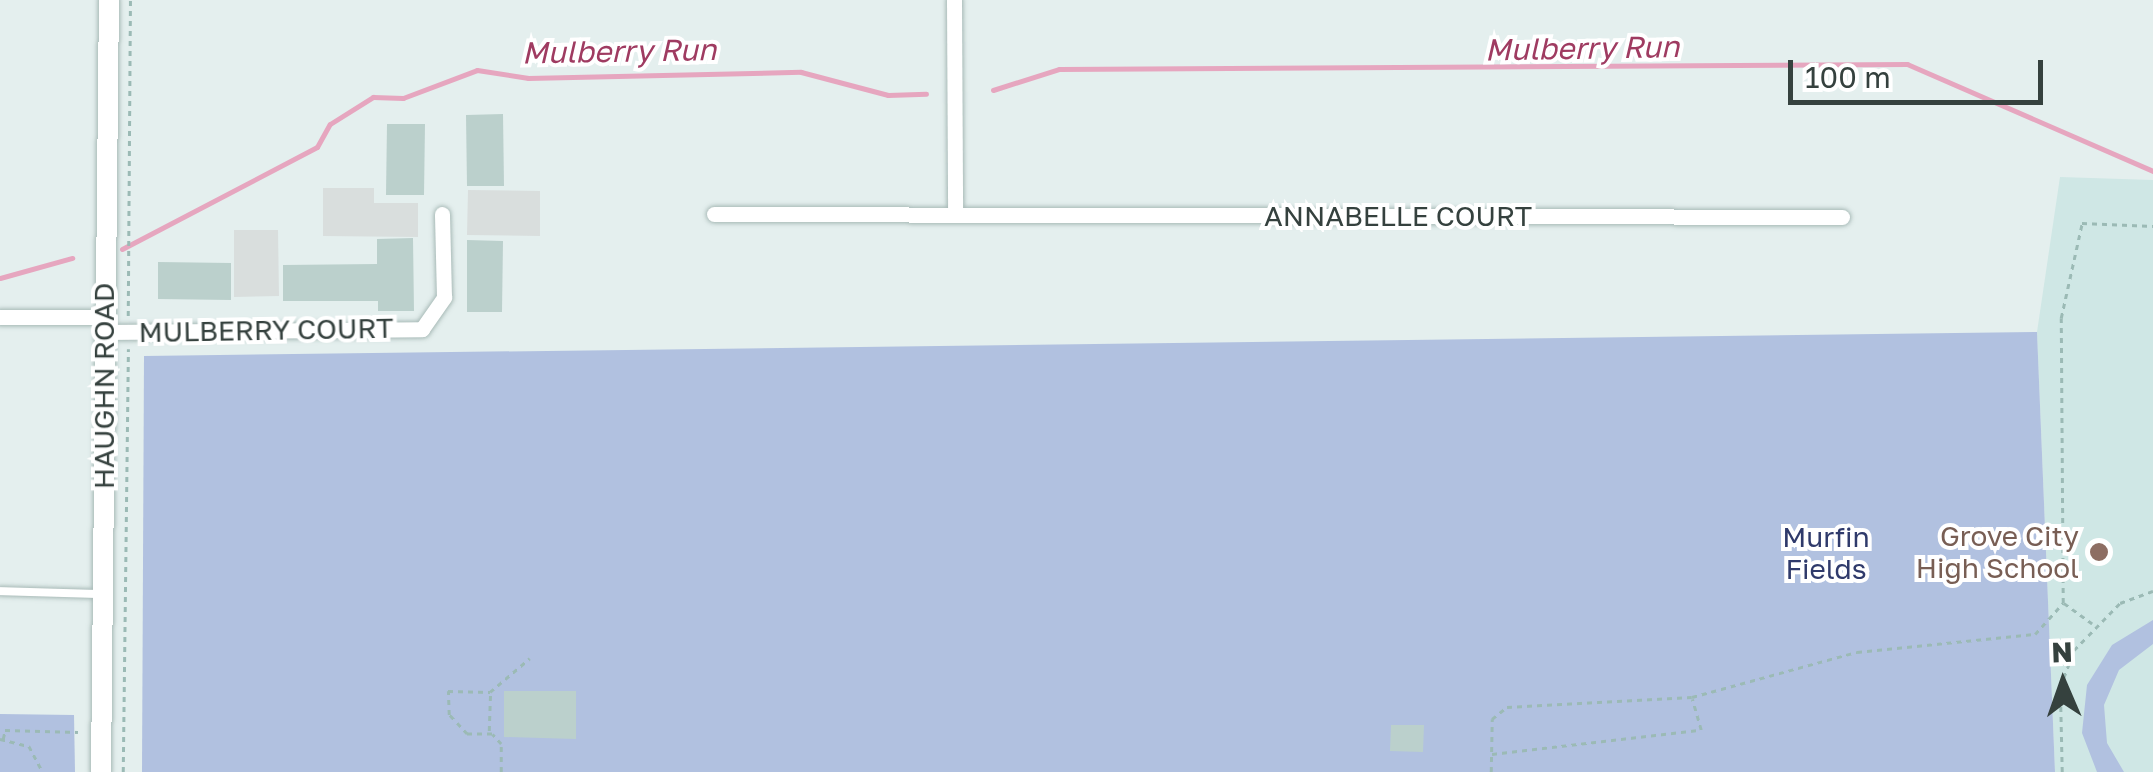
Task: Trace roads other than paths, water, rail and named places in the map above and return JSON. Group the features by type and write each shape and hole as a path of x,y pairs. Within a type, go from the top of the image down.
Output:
{"street":[{"name":"HAUGHN ROAD","path":"101,772 109,0"},
{"path":"954,0 955,215"},
{"name":"MULBERRY COURT","path":"0,317 105,325 128,332 422,329 444,297 442,214"},
{"name":"ANNABELLE COURT","path":"714,214 1842,216"}],"lane":[{"path":"0,592 102,594"}],"waterway":[{"name":"Mulberry Run","path":"993,90 1059,69 1907,64 2153,171"},
{"name":"Mulberry Run","path":"122,249 317,147 330,124 373,97 403,98 477,70 528,78 801,72 888,95 926,94"},
{"name":"Mulberry Run","path":"0,278 72,258"}],"place":[{"name":"Grove City High School","path":"2099,552"}],"park label":[{"name":"Murfin Fields","path":"1826,553"}]}
